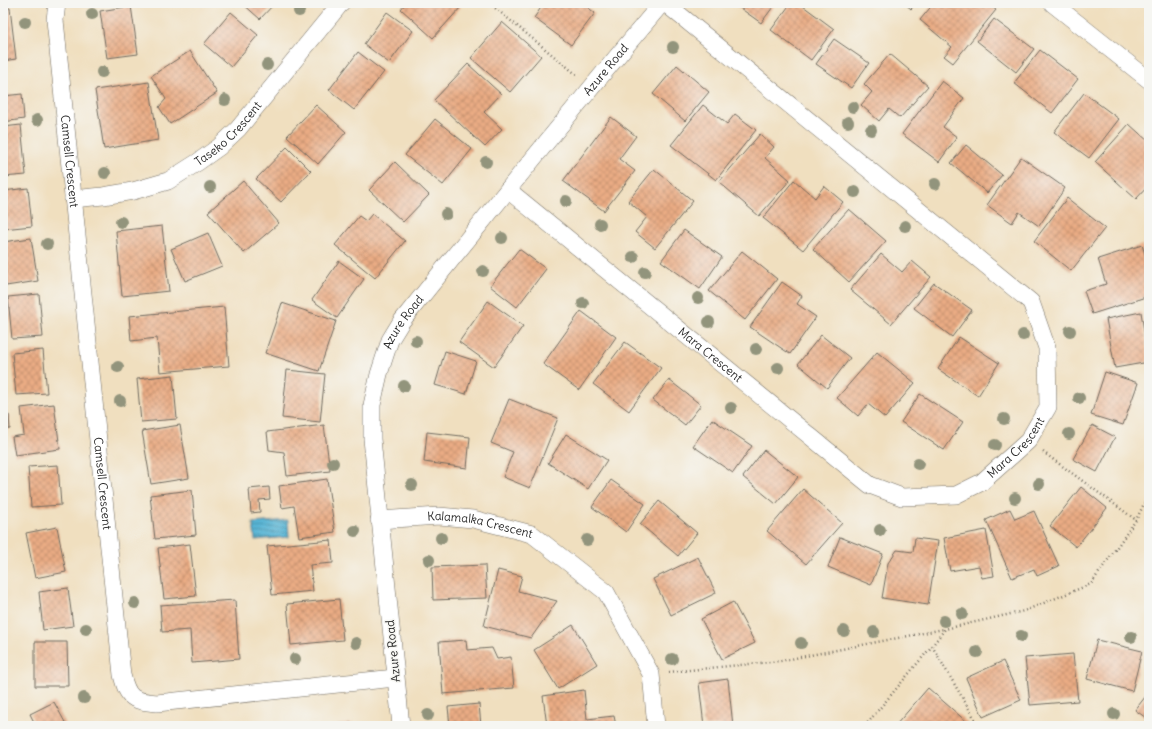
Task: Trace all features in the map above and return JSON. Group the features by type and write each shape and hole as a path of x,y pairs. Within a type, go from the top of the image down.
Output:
{"street":[{"name":"Camsell Crescent","path":"56,3 55,20 73,199 122,675 126,690 131,697 142,702 157,703 395,678"},
{"name":"Taseko Crescent","path":"73,199 133,191 168,181 209,155 238,129 342,3"},
{"name":"Azure Road","path":"401,726 372,439 372,405 379,374 390,340 401,322 591,86 663,3"},
{"name":"Mara Crescent","path":"508,190 870,485 902,497 956,495 982,482 1028,441 1048,407 1046,348 1031,302 663,3"},
{"path":"1052,3 1149,80"},
{"name":"Kalamalka Crescent","path":"379,520 439,516 473,519 532,534 606,592 651,674 656,726"}],"path":[{"path":"489,3 591,86"},
{"path":"1028,441 1136,520"},
{"path":"651,674 780,661 945,629 1024,611 1091,584 1136,520 1149,494"},
{"path":"865,726 945,629"},
{"path":"932,646 979,726"}],"water":[{"path":"288,520 289,537 255,540 253,523"}],"building":[{"path":"242,3 275,3 260,19"},
{"path":"406,3 456,3 461,7 433,38 401,9"},
{"path":"544,3 582,3 595,13 571,45 534,18"},
{"path":"733,3 776,3 761,23"},
{"path":"791,3 799,3 834,29 811,60 771,30"},
{"path":"904,3 917,3 911,9"},
{"path":"934,3 987,3 996,10 953,63 944,56 952,47 920,20"},
{"path":"131,6 138,54 107,58 100,11"},
{"path":"3,8 10,8 16,59 3,61"},
{"path":"231,12 258,35 231,67 204,44"},
{"path":"387,12 413,31 389,63 364,44"},
{"path":"994,19 1034,49 1016,72 977,41"},
{"path":"502,22 541,56 510,92 471,58"},
{"path":"834,39 869,63 851,88 816,64"},
{"path":"1040,50 1078,79 1052,113 1014,83"},
{"path":"190,51 217,93 170,124 159,107 166,99 151,76"},
{"path":"358,52 384,72 354,110 329,90"},
{"path":"890,54 928,86 900,118 889,109 879,121 861,105 872,92 864,84"},
{"path":"468,64 501,94 484,112 502,129 485,147 434,100"},
{"path":"677,65 709,92 685,121 653,94"},
{"path":"942,81 964,98 943,127 957,137 939,162 902,134"},
{"path":"149,82 158,140 104,149 95,90"},
{"path":"1084,93 1119,119 1089,158 1054,132"},
{"path":"22,94 24,119 3,122 3,96"},
{"path":"316,105 346,132 318,164 287,136"},
{"path":"703,105 727,124 735,114 756,130 716,180 671,145"},
{"path":"611,117 636,136 619,159 635,171 604,211 563,181"},
{"path":"435,119 472,149 443,185 405,155"},
{"path":"1129,124 1149,142 1149,185 1136,199 1095,162"},
{"path":"21,125 26,175 3,177 3,127"},
{"path":"760,134 774,147 765,158 790,180 759,216 719,182"},
{"path":"966,145 1002,175 987,193 951,163"},
{"path":"287,147 311,171 281,202 256,179"},
{"path":"1021,157 1065,188 1039,226 1019,212 1012,223 987,205"},
{"path":"395,162 429,195 403,222 369,190"},
{"path":"654,169 693,201 655,248 635,232 647,217 628,201"},
{"path":"794,180 815,198 824,186 843,202 803,250 763,218"},
{"path":"243,181 279,223 244,253 208,212"},
{"path":"28,188 32,226 3,229 3,191"},
{"path":"1067,198 1105,228 1071,271 1034,241"},
{"path":"849,209 886,241 849,282 813,249"},
{"path":"372,214 405,241 375,278 335,245 359,216 366,221"},
{"path":"162,226 169,291 122,296 116,231"},
{"path":"684,230 722,257 700,289 661,261"},
{"path":"208,233 222,266 185,281 171,249"},
{"path":"31,238 38,281 6,286 3,263 3,242"},
{"path":"1142,245 1149,266 1149,296 1092,314 1084,291 1106,284 1098,259"},
{"path":"519,249 546,269 517,307 490,286"},
{"path":"742,251 777,279 745,320 709,291"},
{"path":"881,254 902,272 912,261 931,277 891,324 850,290"},
{"path":"339,261 364,279 337,318 312,300"},
{"path":"782,282 802,296 797,304 816,317 790,354 750,327"},
{"path":"934,283 972,310 952,337 914,308"},
{"path":"39,294 43,337 12,339 8,297"},
{"path":"488,301 523,326 494,367 459,342"},
{"path":"282,303 336,321 319,371 265,353"},
{"path":"224,307 229,366 160,372 157,338 131,341 129,316"},
{"path":"581,311 616,337 579,390 543,364"},
{"path":"1141,312 1149,362 1115,368 1106,319"},
{"path":"821,335 850,358 827,388 798,364"},
{"path":"959,337 999,363 978,396 938,369"},
{"path":"625,342 661,368 629,411 593,384"},
{"path":"43,350 47,393 16,395 12,353"},
{"path":"445,351 476,361 466,394 435,385"},
{"path":"877,352 915,383 885,418 868,404 858,416 837,398"},
{"path":"287,370 325,374 320,422 282,418"},
{"path":"1105,372 1138,383 1123,425 1091,415"},
{"path":"173,375 177,419 141,422 137,379"},
{"path":"669,380 701,405 685,425 653,400"},
{"path":"920,394 963,422 944,450 901,422"},
{"path":"509,399 558,418 530,488 503,477 513,452 491,443"},
{"path":"54,404 60,449 15,455 12,437 24,435 21,408"},
{"path":"9,415 10,429 3,430 3,416"},
{"path":"712,419 752,446 733,473 693,446"},
{"path":"180,425 189,478 151,484 142,431"},
{"path":"324,425 330,471 287,476 284,452 269,450 267,432"},
{"path":"1092,425 1115,437 1097,472 1073,459"},
{"path":"427,432 470,437 467,468 424,462"},
{"path":"566,434 607,460 588,489 548,463"},
{"path":"764,450 798,477 776,504 743,477"},
{"path":"58,465 61,505 31,507 28,467"},
{"path":"327,479 335,532 299,537 294,506 282,508 279,486"},
{"path":"611,480 645,504 626,532 592,507"},
{"path":"269,487 270,499 259,500 260,512 251,513 249,489"},
{"path":"1081,487 1107,508 1076,547 1050,526"},
{"path":"803,489 842,523 806,564 767,531"},
{"path":"192,490 196,535 155,539 150,495"},
{"path":"659,501 697,533 678,556 640,524"},
{"path":"1010,509 1015,519 1034,511 1059,566 1037,576 1034,569 1012,578 986,520"},
{"path":"57,527 66,572 35,578 26,533"},
{"path":"986,530 994,576 982,578 979,566 950,571 944,538"},
{"path":"840,537 883,554 871,585 828,567"},
{"path":"915,538 938,541 928,605 882,598 888,563 897,550 913,552"},
{"path":"331,540 333,563 310,565 313,591 272,595 267,546"},
{"path":"190,544 196,596 164,599 158,548"},
{"path":"698,557 716,593 671,615 653,579"},
{"path":"485,565 487,598 433,600 432,567"},
{"path":"498,570 522,576 518,591 557,601 531,638 484,626"},
{"path":"68,588 73,626 43,630 39,592"},
{"path":"339,599 343,640 291,645 287,604"},
{"path":"235,600 239,659 192,663 190,630 162,632 160,605"},
{"path":"733,602 755,643 722,659 701,619"},
{"path":"573,625 597,664 558,689 534,650"},
{"path":"466,640 467,650 492,648 497,659 511,657 514,688 443,694 439,642"},
{"path":"1097,640 1142,651 1132,691 1087,679"},
{"path":"35,642 67,642 68,686 35,686"},
{"path":"1073,654 1078,701 1030,705 1025,658"},
{"path":"1003,661 1021,700 983,717 966,678"},
{"path":"728,679 733,726 704,726 699,683"},
{"path":"928,688 968,723 966,726 895,726"},
{"path":"584,690 587,719 614,716 616,726 547,726 543,696"},
{"path":"1149,692 1149,720 1135,710"},
{"path":"54,702 67,726 36,726 30,714"},
{"path":"479,704 481,726 450,726 448,707"},
{"path":"352,723 353,726 338,726 338,725"}]}
